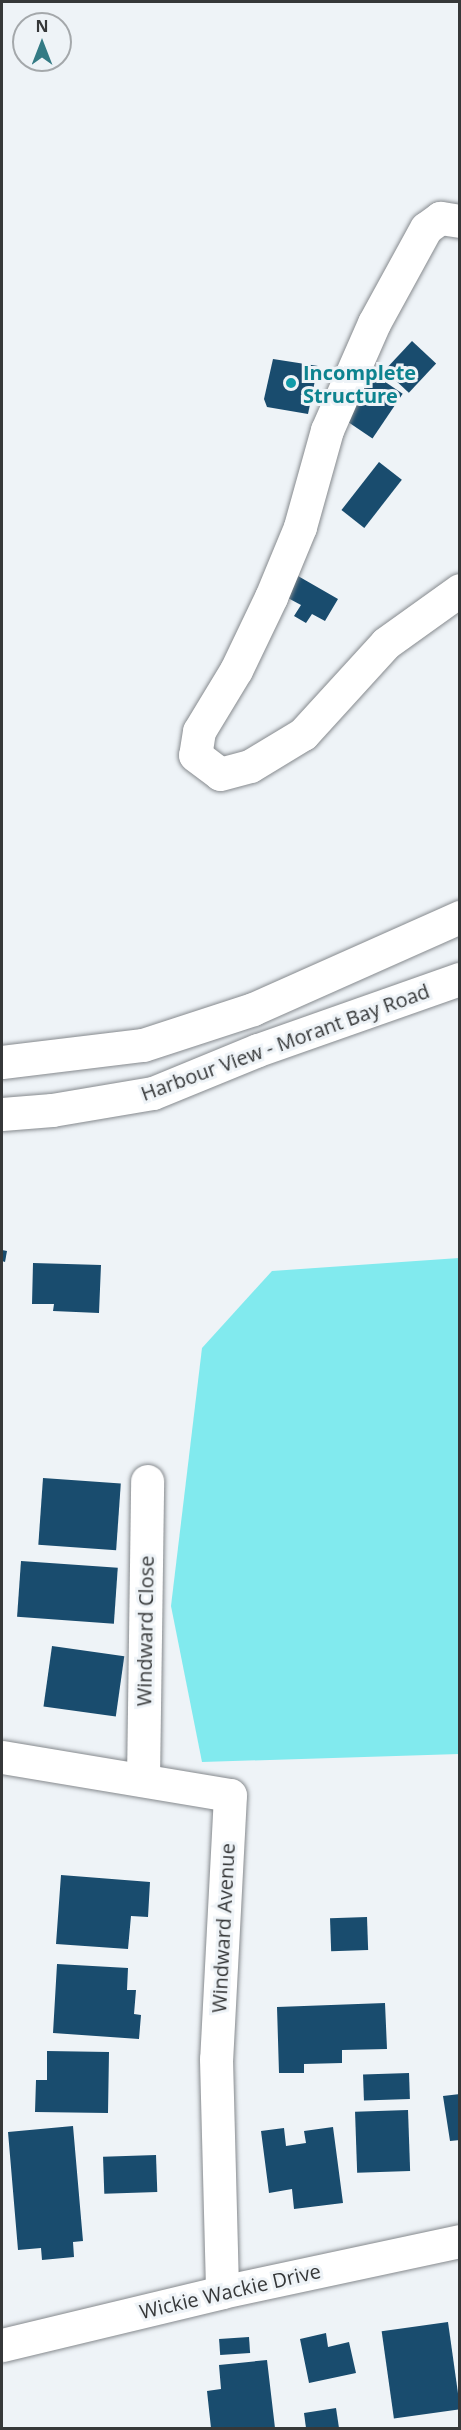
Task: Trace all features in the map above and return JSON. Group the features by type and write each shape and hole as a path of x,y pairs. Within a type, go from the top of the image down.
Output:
{"main road":[{"path":"459,221 440,218 426,228 374,323 327,430 300,527 271,597 236,670 198,731 195,755 220,774 250,766 303,734 386,644 459,590"},
{"path":"2,1062 143,1045 253,1009 459,917"},
{"name":"Harbour View - Morant Bay Road","path":"2,1114 52,1110 153,1093 258,1050 459,979"},
{"name":"Windward Close","path":"143,1780 147,1481"},
{"name":"Windward Avenue","path":"2,1757 230,1796 216,2059 222,2292"},
{"name":"Wickie Wackie Drive","path":"2,2345 222,2292 459,2241"}],"water":[{"path":"459,1258 459,1754 202,1762 171,1606 202,1348 272,1271"}],"building":[{"path":"412,341 436,364 409,393 385,370"},
{"name":"Incomplete Structure","path":"273,359 318,366 308,414 267,407 264,399"},
{"path":"372,373 403,394 372,438 342,418"},
{"path":"379,462 402,480 364,528 341,510"},
{"path":"298,576 338,599 325,621 312,614 306,623 294,616 301,605 286,597"},
{"path":"2,1250 7,1251 5,1262 2,1261"},
{"path":"33,1263 101,1265 99,1313 53,1311 54,1304 32,1304"},
{"path":"43,1478 121,1483 116,1550 38,1545"},
{"path":"21,1561 118,1568 114,1624 17,1617"},
{"path":"52,1646 124,1656 116,1717 44,1706"},
{"path":"61,1875 150,1882 148,1917 131,1916 128,1949 56,1944"},
{"path":"367,1917 368,1950 331,1951 330,1918"},
{"path":"57,1964 128,1968 127,1990 136,1990 134,2014 141,2015 139,2039 53,2033"},
{"path":"385,2003 387,2049 342,2050 342,2063 304,2064 304,2073 279,2073 277,2007"},
{"path":"47,2051 109,2052 108,2113 35,2112 36,2080 47,2080"},
{"path":"409,2073 410,2099 364,2101 363,2075"},
{"path":"460,2094 460,2140 450,2141 443,2096"},
{"path":"408,2110 410,2171 357,2173 355,2112"},
{"path":"73,2126 83,2241 73,2242 74,2257 42,2260 41,2248 18,2250 8,2132"},
{"path":"333,2127 343,2203 294,2209 292,2189 269,2193 261,2131 284,2128 286,2146 306,2143 304,2131"},
{"path":"156,2155 157,2192 104,2194 103,2157"},
{"path":"448,2322 460,2409 394,2418 382,2331"},
{"path":"326,2333 328,2347 349,2342 356,2373 309,2383 300,2339"},
{"path":"249,2337 250,2353 220,2355 219,2339"},
{"path":"267,2360 275,2428 211,2428 207,2391 221,2389 219,2365"},
{"path":"336,2408 339,2428 306,2428 304,2413"}],"place":[{"name":"Incomplete Structure","path":"291,383"}]}
